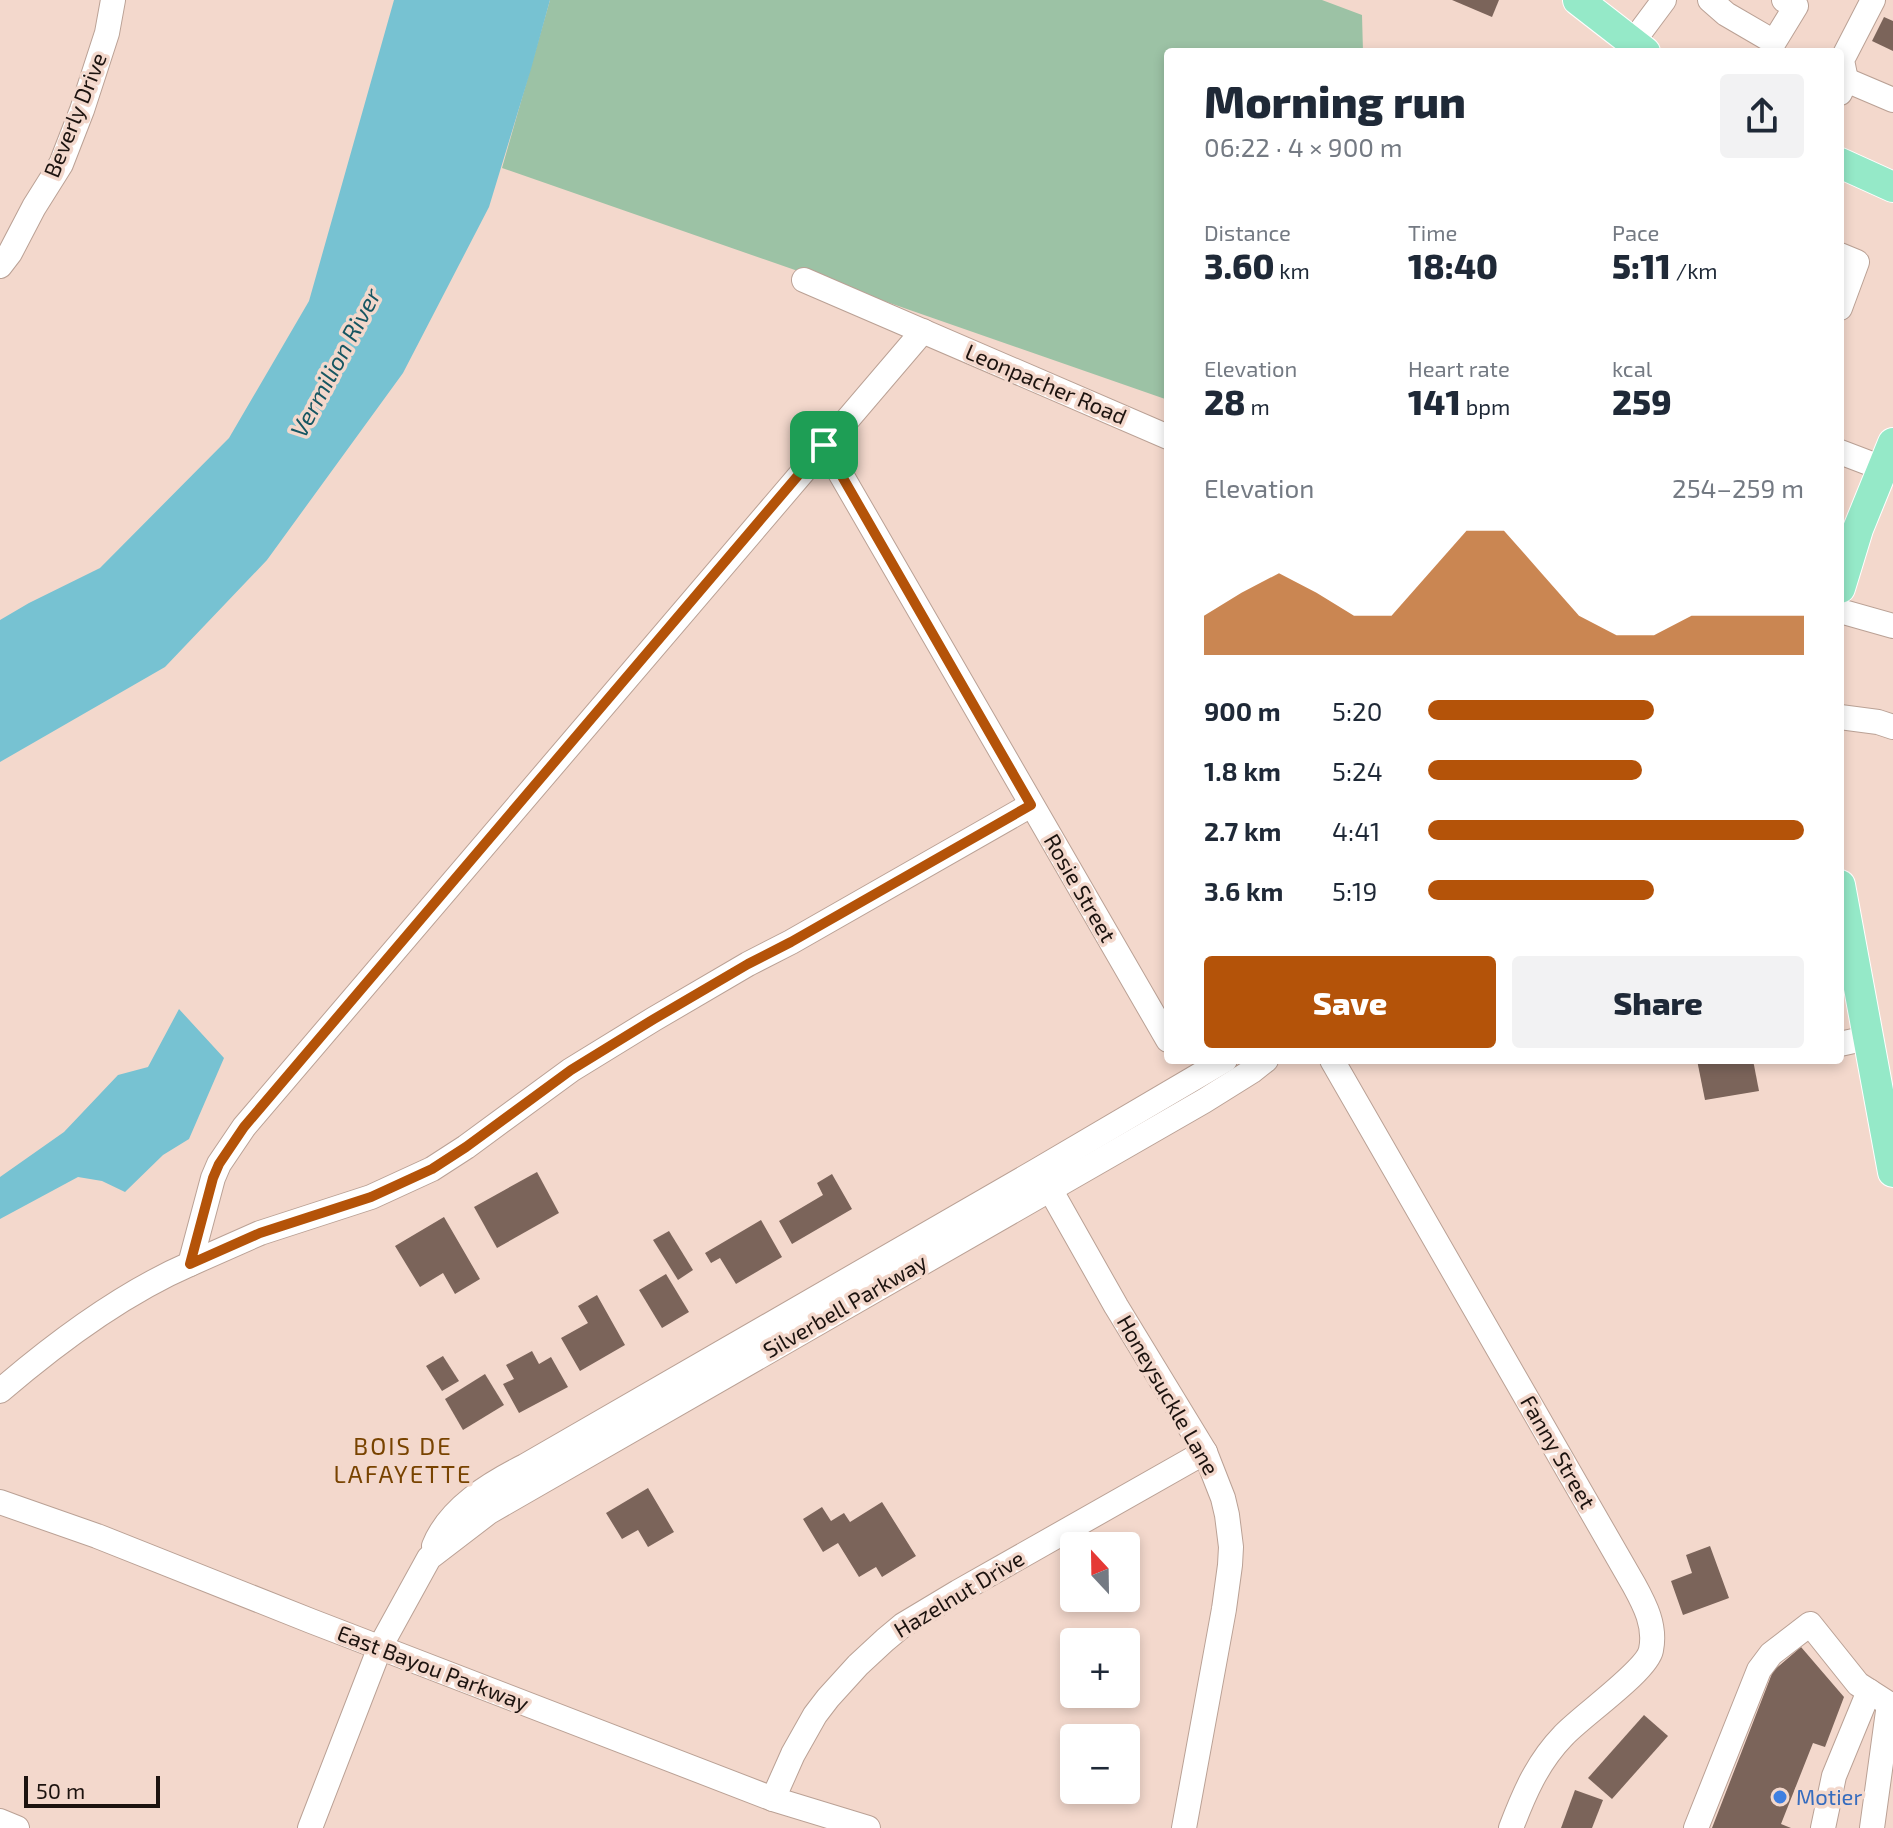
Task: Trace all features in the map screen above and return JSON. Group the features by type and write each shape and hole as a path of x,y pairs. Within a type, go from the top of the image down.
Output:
{"main road":[{"path":"1578,0 1639,47"},
{"path":"1844,165 1893,187"},
{"path":"1844,574 1888,456"},
{"path":"1844,930 1854,1041 1893,1172"}],"street":[{"name":"Beverly Drive","path":"0,266 61,164 107,33 113,0"},
{"path":"1639,47 1664,0"},
{"path":"1711,0 1726,14 1774,42 1798,2"},
{"path":"1844,56 1873,0 1893,11"},
{"path":"1844,87 1893,100"},
{"path":"1844,257 1857,262 1844,297"},
{"name":"Leonpacher Road","path":"804,280 1164,435"},
{"path":"190,1264 213,1178 244,1127 923,331"},
{"name":"Rosie Street","path":"824,445 1164,1033"},
{"path":"1844,452 1888,456"},
{"path":"1844,612 1893,626"},
{"path":"1844,718 1893,727"},
{"path":"0,1391 35,1361 161,1278 260,1233 371,1197 432,1169 571,1070 654,1019 1031,805"},
{"name":"Silverbell Parkway","path":"310,1828 380,1647 429,1558 489,1512 1044,1179 1218,1064"},
{"name":"Silverbell Parkway","path":"1192,1080 1252,1071 1261,1064"},
{"name":"Fanny Street","path":"1334,1064 1634,1585 1650,1621 1651,1651 1645,1663 1562,1737 1534,1773 1511,1828"},
{"name":"Honeysuckle Lane","path":"1044,1179 1116,1306 1205,1452 1225,1506 1231,1556 1184,1828"},
{"name":"Hazelnut Drive","path":"773,1799 815,1715 858,1665 903,1625 1205,1452"},
{"name":"East Bayou Parkway","path":"0,1502 97,1536 773,1799 868,1828"},
{"path":"1696,1828 1759,1670 1771,1654 1810,1624 1858,1684 1884,1700"},
{"path":"1823,1828 1834,1776 1884,1700"},
{"path":"1872,1828 1884,1700"},
{"path":"0,1821 17,1828"}],"green space":[{"path":"550,0 1322,0 1362,15 1363,48 1164,48 1164,399 502,168"}],"water":[{"name":"Vermilion River","path":"394,0 550,0 489,207 403,373 267,560 165,667 0,762 0,620 100,568 229,438 309,301"},
{"path":"179,1009 224,1058 189,1139 163,1155 125,1192 102,1181 78,1177 0,1219 0,1177 64,1132 118,1075 148,1067"}],"building":[{"path":"1452,0 1499,0 1492,17"},
{"path":"1884,17 1893,21 1893,51 1872,41"},
{"path":"1698,1064 1754,1064 1759,1091 1705,1100"},
{"path":"537,1172 559,1213 497,1248 474,1207"},
{"path":"832,1174 852,1209 792,1244 779,1221 823,1195 817,1183"},
{"path":"444,1217 480,1279 455,1294 443,1273 420,1287 395,1246"},
{"path":"761,1220 782,1257 736,1284 720,1258 711,1263 705,1253"},
{"path":"669,1231 693,1270 678,1280 653,1240"},
{"path":"666,1274 689,1312 662,1328 639,1290"},
{"path":"597,1295 625,1345 580,1371 561,1338 588,1323 578,1306"},
{"path":"532,1351 539,1364 551,1357 568,1387 519,1413 503,1384 514,1379 506,1365"},
{"path":"443,1356 459,1381 442,1391 426,1366"},
{"path":"485,1374 504,1405 463,1430 445,1399"},
{"path":"648,1488 674,1532 648,1547 638,1530 622,1539 606,1513"},
{"path":"882,1502 916,1556 882,1577 876,1567 859,1577 838,1543 823,1552 803,1519 822,1507 831,1521 844,1513 850,1522"},
{"path":"1710,1546 1729,1598 1683,1615 1671,1581 1692,1573 1686,1555"},
{"path":"1801,1647 1844,1697 1825,1747 1813,1743 1781,1824 1791,1828 1712,1828 1773,1671"},
{"path":"1644,1715 1668,1736 1612,1799 1588,1778"},
{"path":"1575,1790 1603,1800 1592,1828 1561,1828"}],"place":[{"name":"Motier","path":"1780,1797"}],"district":[{"name":"BOIS DE LAFAYETTE","path":"403,1461"}],"route":[{"path":"824,445 1031,805 654,1019 571,1070 432,1169 371,1197 260,1233 190,1264 213,1178 244,1127 824,445"}]}
